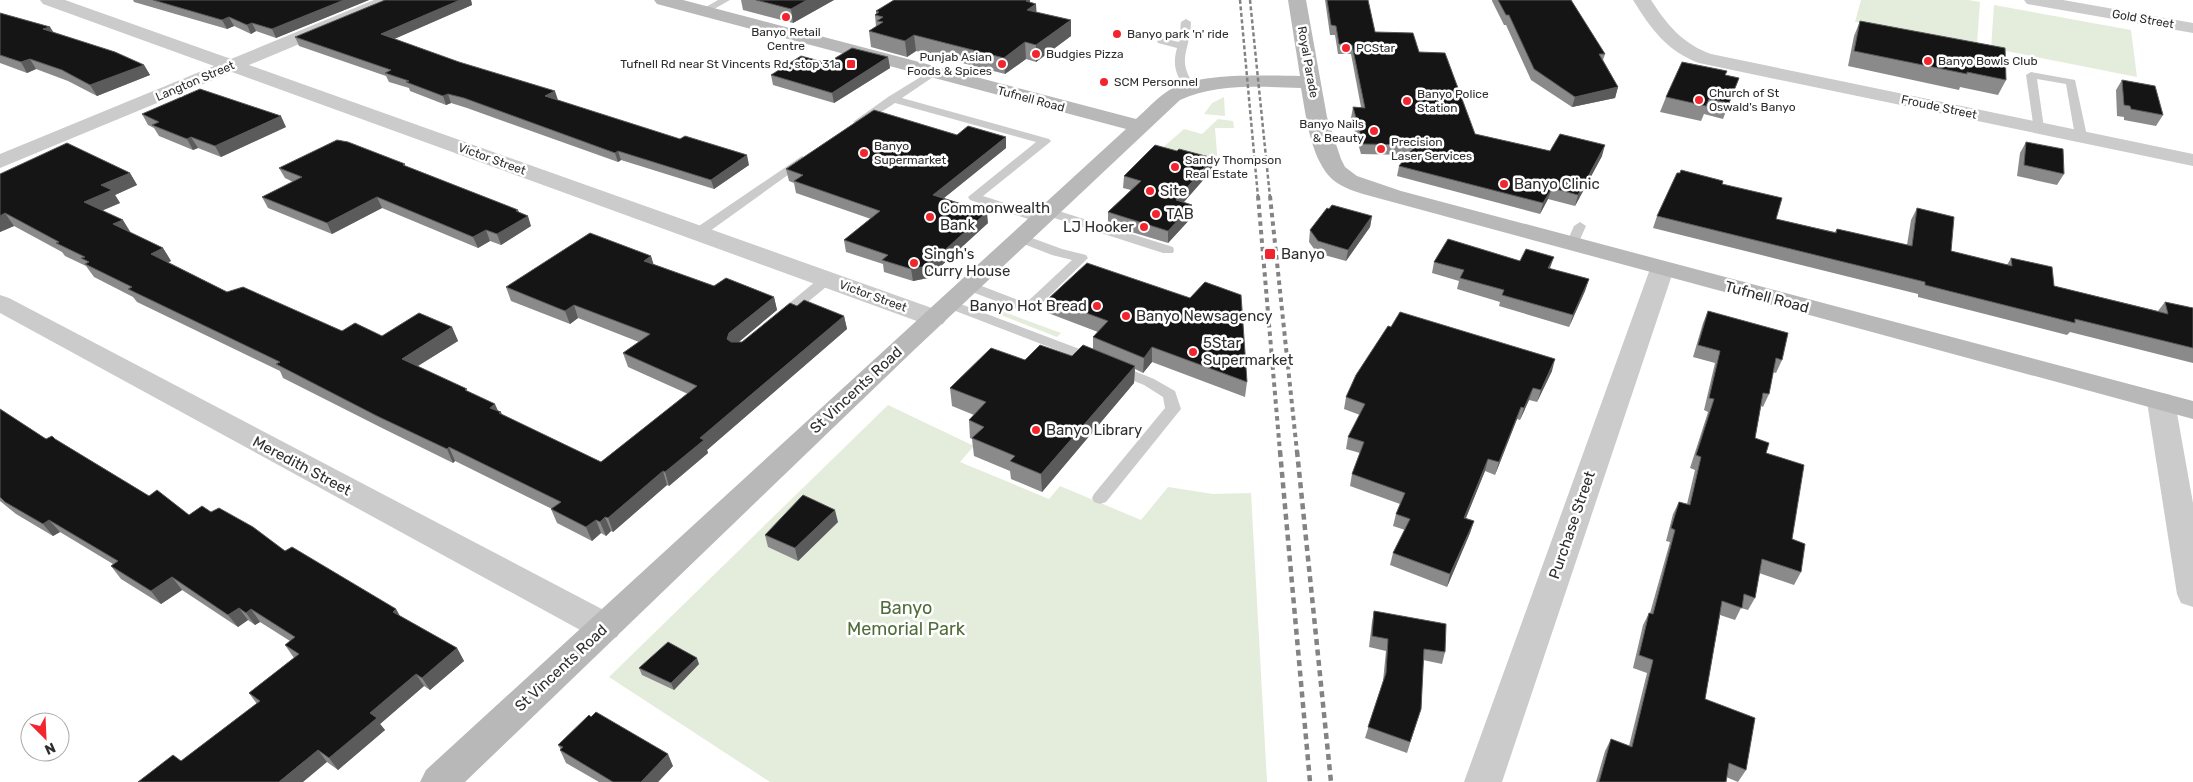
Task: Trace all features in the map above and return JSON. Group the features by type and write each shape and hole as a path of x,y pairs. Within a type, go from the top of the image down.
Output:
{"street":[{"name":"Victor Street","path":"49,0 827,279 951,302"},
{"name":"Langton Street","path":"0,162 389,0"},
{"name":"Tufnell Road","path":"663,0 932,73 1139,126"},
{"name":"Royal Parade","path":"1297,0 1311,82 1327,152 1334,167 1344,177"},
{"name":"Froude Street","path":"1642,0 1666,36 1687,52 1706,59 2193,160"},
{"name":"Gold Street","path":"2033,0 2193,28"},
{"name":"St Vincents Road","path":"439,782 1173,96 1191,88 1218,84 1311,82"},
{"name":"Tufnell Road","path":"1344,177 1393,196 1576,235 1662,269 2193,410"},
{"name":"Purchase Street","path":"1483,782 1662,269"},
{"name":"Meredith Street","path":"0,304 605,627"},
{"path":"2161,402 2193,594"}],"lane":[{"path":"704,11 725,0"},
{"path":"1186,22 1186,33 1178,70 1183,80 1191,88"},
{"path":"1162,41 1183,46"},
{"path":"851,127 932,73"},
{"path":"2038,128 2030,75 2071,82 2081,136"},
{"path":"892,99 1045,141 974,197 1168,250"},
{"path":"698,233 810,155"},
{"path":"951,302 1028,310 1081,258 1056,252 1021,238"},
{"path":"768,327 827,279"},
{"path":"951,302 1140,378 1170,395 1173,409 1100,498"}],"green space":[{"path":"1861,0 1968,0 1980,2 1977,45 1855,22"},
{"path":"1994,5 2131,30 2137,77 1991,48"},
{"path":"1224,97 1225,116 1204,114 1212,103"},
{"path":"1218,119 1233,121 1234,128 1215,128 1218,165 1160,150 1184,129 1202,134"},
{"path":"996,309 1061,333 1057,337 993,312"},
{"name":"Banyo Memorial Park","path":"888,405 974,446 960,462 1049,499 1060,486 1141,520 1168,487 1213,494 1251,493 1267,782 770,782 609,677"}],"building":[{"path":"153,0 344,0 272,29 252,23 247,25 229,17 222,20"},
{"path":"385,0 460,0 381,34 459,62 555,91 545,96 680,139 685,136 747,155 711,180 618,151 615,153 464,98 448,94 443,96 385,73 391,70 295,37"},
{"path":"756,0 807,0 791,9"},
{"path":"894,0 1028,0 1026,1 1036,4 1027,10 1071,20 1036,45 1025,42 1004,58 914,35 905,41 869,31 883,22 877,21 883,17 875,15 879,12 876,11"},
{"path":"1327,0 1368,0 1375,32 1413,33 1419,52 1445,53 1475,134 1550,151 1560,134 1605,145 1578,195 1552,188 1543,203 1399,166 1416,145 1363,144 1353,107 1365,108 1352,45 1339,44 1336,26 1331,25"},
{"path":"1498,0 1571,0 1605,54 1599,54 1618,87 1575,97 1534,69 1509,15 1506,15"},
{"path":"0,13 50,27 43,29 115,52 144,65 90,85 62,70 30,59 21,62 0,55"},
{"path":"1860,21 2005,48 2006,80 1854,51"},
{"path":"852,48 888,57 832,93 771,75 801,56 827,63"},
{"path":"1682,62 1727,71 1725,75 1739,78 1729,103 1709,99 1706,106 1666,97"},
{"path":"2122,80 2155,86 2163,115 2131,109 2130,106 2124,105"},
{"path":"200,89 281,116 215,146 191,137 187,139 152,125 159,122 142,114"},
{"path":"874,110 957,135 968,126 1006,137 933,195 987,212 927,266 911,269 882,260 888,255 844,240 880,211 794,181 803,175 786,169"},
{"path":"337,140 348,142 405,164 403,165 518,210 516,211 528,216 497,234 486,230 473,237 377,197 327,223 262,197 302,177 279,168"},
{"path":"2026,142 2063,149 2064,174 2024,165"},
{"path":"67,143 130,173 101,185 112,190 84,202 123,220 113,224 163,248 151,254 227,292 243,287 342,331 355,323 382,336 419,313 452,327 402,359 495,404 490,408 501,412 499,413 601,462 697,386 623,353 650,334 574,305 565,311 506,287 590,233 651,256 644,261 714,286 726,278 774,297 729,333 727,339 731,342 742,342 790,303 797,306 804,300 844,316 700,438 704,440 665,472 663,471 608,518 605,517 600,522 596,520 586,527 551,509 561,502 449,447 447,449 377,416 276,364 280,362 128,289 132,287 85,264 89,262 81,258 85,257 56,243 59,242 5,213 0,216 0,174"},
{"path":"1155,145 1213,158 1176,200 1192,205 1168,231 1108,212 1141,181 1124,176"},
{"path":"1681,170 1723,181 1722,184 1782,198 1776,219 1836,233 1837,229 1912,246 1917,208 1954,217 1951,251 2012,266 2011,258 2052,267 2054,286 2168,314 2165,302 2193,308 2193,348 2075,319 2075,323 1925,285 1925,282 1657,216 1677,173 1680,173"},
{"path":"1332,205 1372,216 1348,250 1318,241 1310,230 1327,208 1329,209"},
{"path":"1448,239 1520,261 1526,249 1554,257 1548,268 1589,279 1573,315 1502,295 1504,290 1460,278 1464,270 1434,262"},
{"path":"1087,263 1190,298 1205,282 1241,295 1247,382 1152,347 1144,358 1093,337 1108,321 1048,299"},
{"path":"1708,311 1788,333 1782,360 1776,358 1769,394 1763,393 1755,438 1769,443 1766,453 1804,465 1792,539 1805,544 1801,572 1762,559 1755,598 1744,594 1742,608 1722,601 1705,699 1755,718 1746,770 1729,763 1726,782 1599,782 1611,739 1632,747 1653,660 1639,655 1649,613 1653,614 1675,530 1671,528 1679,502 1690,505 1701,457 1696,455 1714,399 1709,398 1720,351 1698,345"},
{"path":"1400,312 1555,359 1541,390 1533,388 1524,408 1521,407 1499,462 1488,459 1464,518 1474,521 1450,574 1393,553 1410,519 1396,514 1405,493 1352,474 1364,442 1348,437 1365,404 1346,397 1356,375 1388,326 1391,327"},
{"name":"Banyo Library","path":"1040,345 1072,356 1083,345 1135,366 1041,474 1010,461 1015,456 972,438 984,427 969,420 986,402 950,388 991,348 1025,360"},
{"path":"0,409 46,439 52,436 149,496 157,490 189,515 202,506 211,512 219,508 253,527 285,551 292,547 396,609 393,612 457,648 422,678 416,674 370,713 377,718 329,758 318,750 279,782 138,782 173,755 181,761 260,701 249,693 299,654 285,645 295,637 251,609 246,613 239,608 228,615 172,577 151,591 111,566 118,561 49,520 43,524 5,502 0,497"},
{"path":"803,495 835,510 795,548 765,535"},
{"path":"1374,611 1446,624 1445,652 1424,649 1421,709 1410,742 1368,727 1386,673 1388,639 1372,636"},
{"path":"668,642 697,658 671,683 639,668"},
{"path":"596,712 668,754 641,782 613,782 560,750 563,747 558,745 589,715 591,717"}],"railway":[{"path":"1240,0 1258,197"},
{"path":"1250,0 1270,197"},
{"path":"1258,196 1280,452"},
{"path":"1270,196 1297,452"},
{"path":"1280,451 1310,782"},
{"path":"1297,451 1331,782"}],"place":[{"name":"Banyo Retail Centre","path":"786,17"},
{"name":"Banyo park 'n' ride","path":"1117,34"},
{"name":"PCStar","path":"1346,48"},
{"name":"Budgies Pizza","path":"1036,54"},
{"name":"Banyo Bowls Club","path":"1928,61"},
{"name":"Tufnell Rd near St Vincents Rd, stop 31a","path":"851,64"},
{"name":"Punjab Asian Foods & Spices","path":"1002,64"},
{"name":"SCM Personnel","path":"1104,82"},
{"name":"Church of St Oswald's Banyo","path":"1699,100"},
{"name":"Banyo Police Station","path":"1407,101"},
{"name":"Banyo Nails & Beauty","path":"1374,131"},
{"name":"Precision Laser Services","path":"1381,149"},
{"name":"Banyo Supermarket","path":"864,153"},
{"name":"Sandy Thompson Real Estate","path":"1175,167"},
{"name":"Banyo Clinic","path":"1504,184"},
{"name":"Site","path":"1150,191"},
{"name":"TAB","path":"1156,214"},
{"name":"Commonwealth Bank","path":"930,217"},
{"name":"LJ Hooker","path":"1144,227"},
{"name":"Banyo","path":"1270,254"},
{"name":"Singh's Curry House","path":"914,263"},
{"name":"Banyo Hot Bread","path":"1097,306"},
{"name":"Banyo Newsagency","path":"1126,316"},
{"name":"5Star Supermarket","path":"1193,352"},
{"name":"Banyo Library","path":"1036,430"}]}
